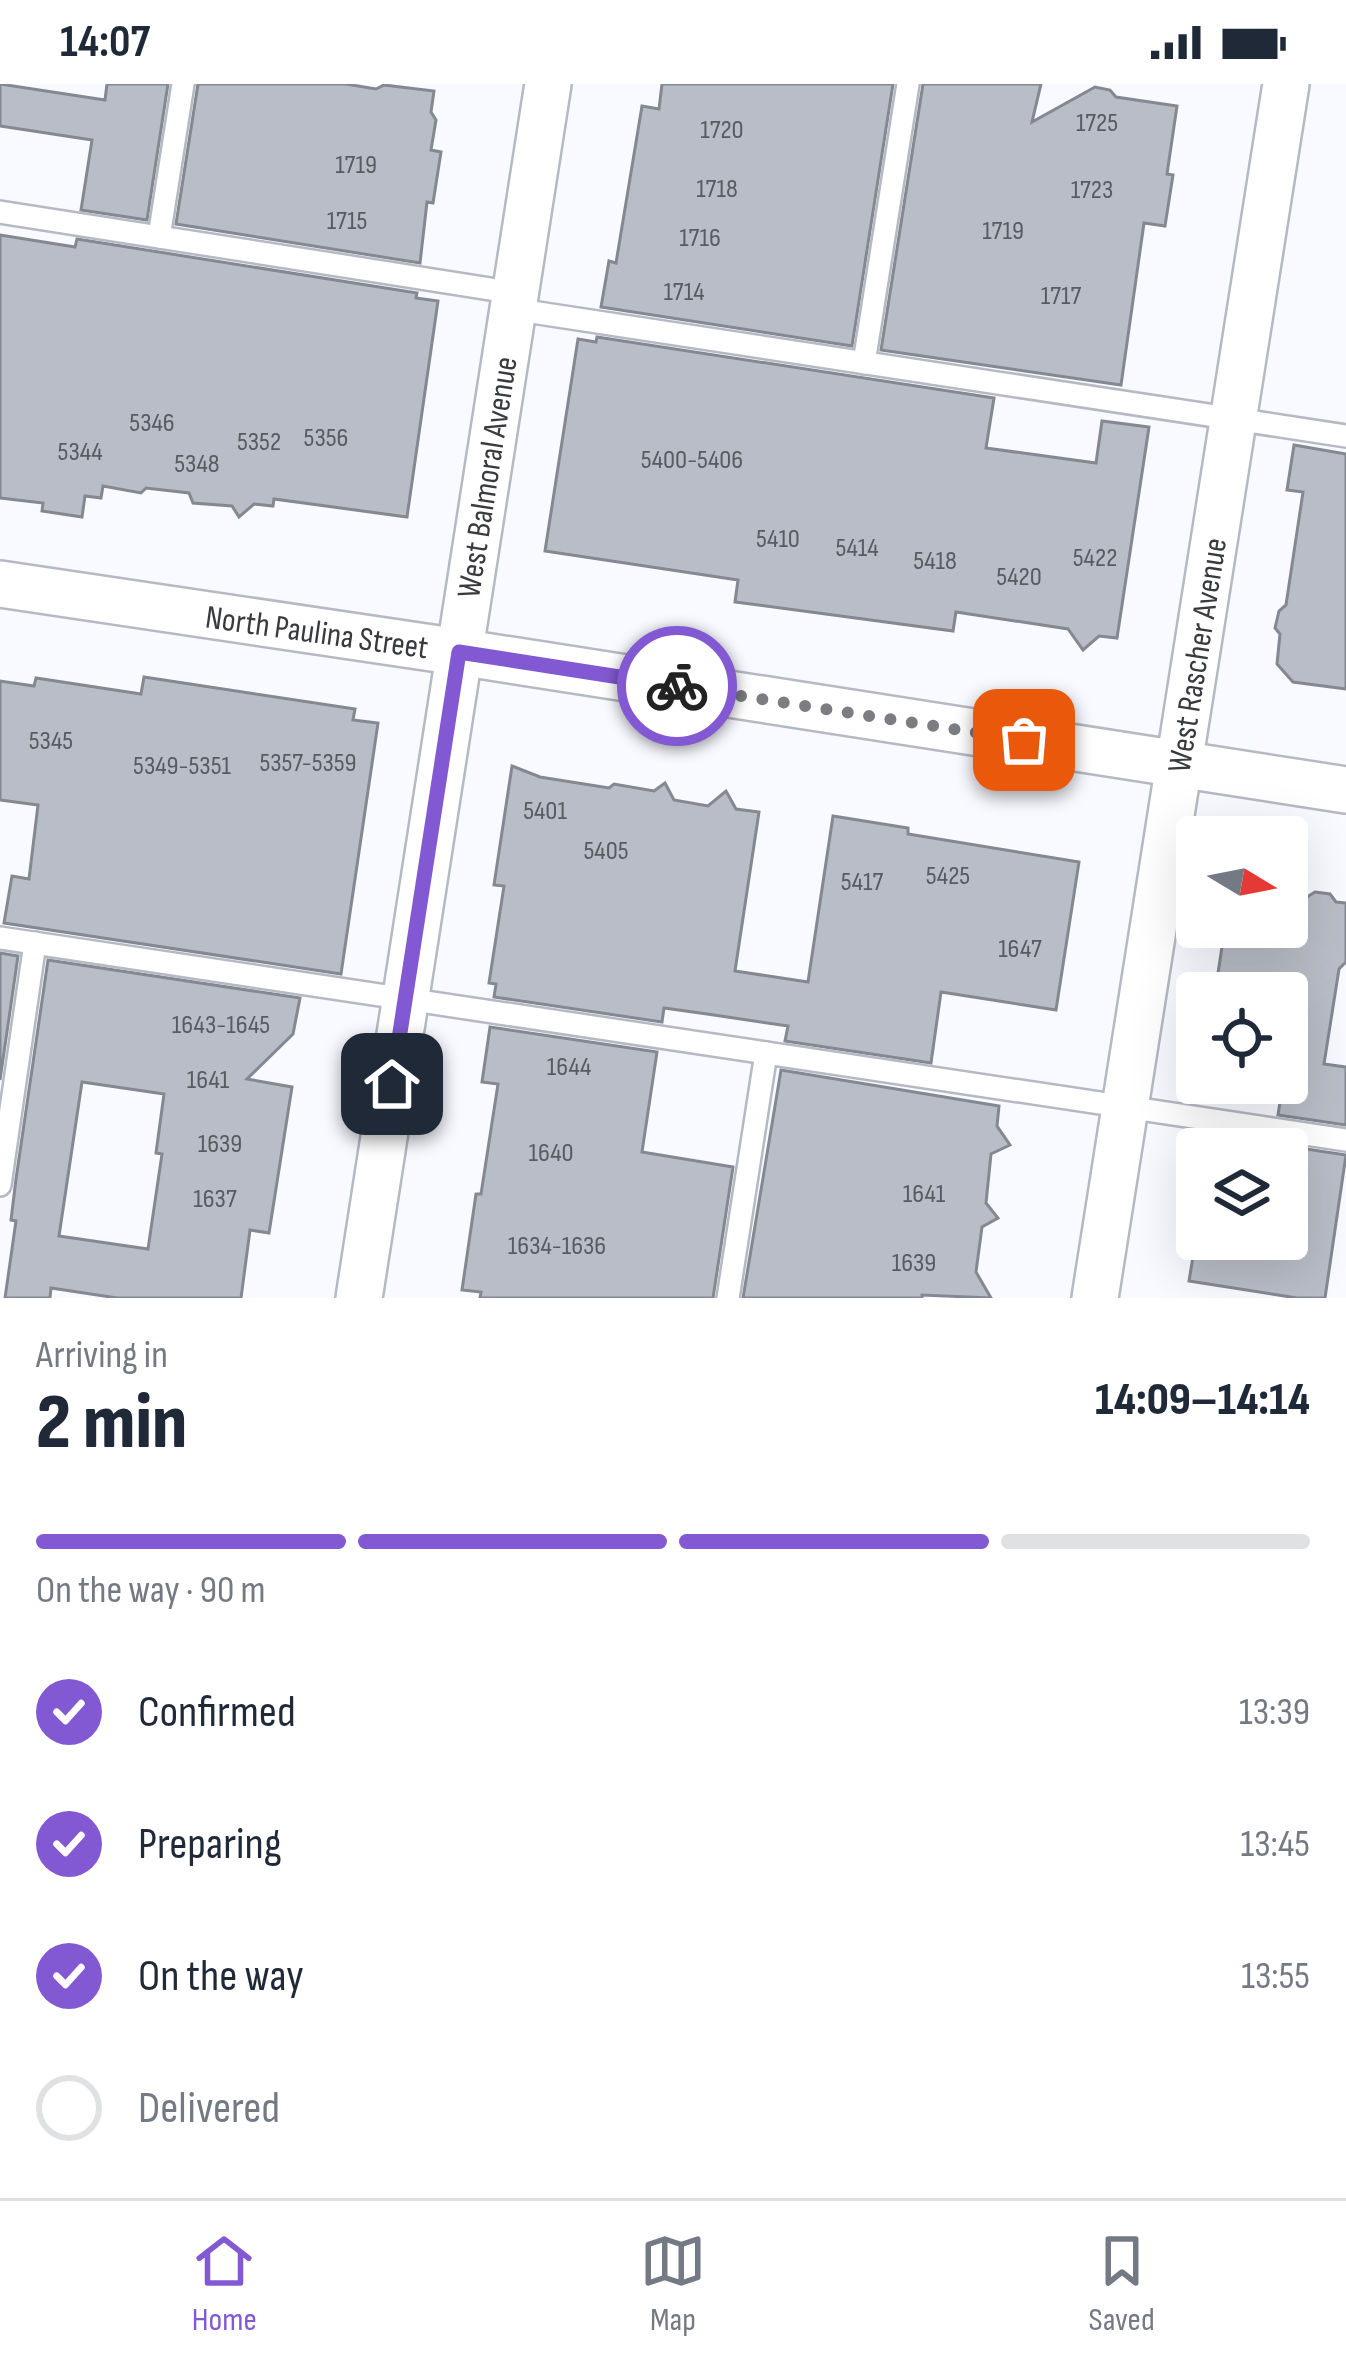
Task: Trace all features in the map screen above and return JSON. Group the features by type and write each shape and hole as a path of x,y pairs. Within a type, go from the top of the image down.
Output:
{"street":[{"name":"West Balmoral Avenue","path":"359,1298 548,84"},
{"name":"West Rascher Avenue","path":"1094,1298 1286,84"},
{"name":"North Paulina Street","path":"0,584 1346,790"}],"lane":[{"path":"159,237 183,84"},
{"path":"864,363 908,84"},
{"path":"0,212 864,363 1346,436"},
{"path":"0,938 1346,1140"},
{"path":"0,1185 35,943"},
{"path":"728,1298 766,1053"}],"building":[{"path":"0,84 105,100 107,84 168,84 147,220 81,210 92,140 0,126"},
{"path":"198,84 346,84 376,89 384,85 434,91 431,150 441,152 433,203 427,202 420,263 176,224"},
{"path":"662,84 893,84 852,346 601,307 609,261 616,263 642,106 659,109"},
{"path":"923,84 1041,84 1032,122 1095,87 1110,90 1116,97 1177,106 1165,226 1144,223 1121,385 881,350"},
{"path":"0,235 75,247 77,239 417,293 416,298 438,301 407,517 274,499 273,506 254,504 239,517 232,506 193,503 189,493 146,488 141,493 103,486 101,498 85,496 82,517 42,511 43,503 0,498"},
{"path":"597,337 994,398 986,448 1096,463 1102,421 1149,427 1117,638 1099,636 1083,650 1068,629 956,612 953,631 735,602 738,580 545,551 578,339 596,342"},
{"path":"1294,445 1346,454 1346,689 1293,682 1277,664 1280,634 1275,628 1279,611 1286,605 1303,492 1287,490"},
{"path":"144,677 355,709 353,720 378,723 341,974 4,923 12,876 29,879 38,805 0,800 0,681 34,686 36,678 141,694"},
{"path":"512,766 540,777 609,788 614,784 654,791 665,783 674,800 708,806 726,791 736,809 759,812 735,971 808,982 833,816 908,828 908,834 1079,862 1056,1010 941,992 931,1063 785,1041 788,1026 664,1008 662,1022 494,997 496,984 489,983 504,886 494,885"},
{"path":"1330,894 1336,902 1346,903 1346,962 1339,969 1324,1064 1346,1067 1346,1125 1278,1115 1280,1104 1308,1104 1308,972 1218,972 1222,948 1308,948 1308,896"},
{"path":"0,953 18,956 0,1080"},
{"path":"48,960 300,998 293,1034 247,1079 292,1087 269,1233 250,1230 241,1298 117,1298 51,1288 50,1298 5,1298 16,1221 11,1220","holes":["82,1082 164,1094 156,1153 162,1154 148,1249 59,1236"]},
{"path":"490,1027 657,1052 642,1152 733,1167 713,1298 480,1298 481,1292 462,1290 498,1084 482,1082"},
{"path":"781,1070 999,1106 997,1126 1010,1145 991,1154 986,1203 998,1218 982,1227 976,1272 991,1298 743,1298"},
{"path":"1308,1149 1346,1155 1325,1298 1189,1281 1192,1260 1308,1260"}],"way so far":[{"path":"677,686 1024,740"}],"route":[{"path":"392,1084 459,652 677,686"}]}
